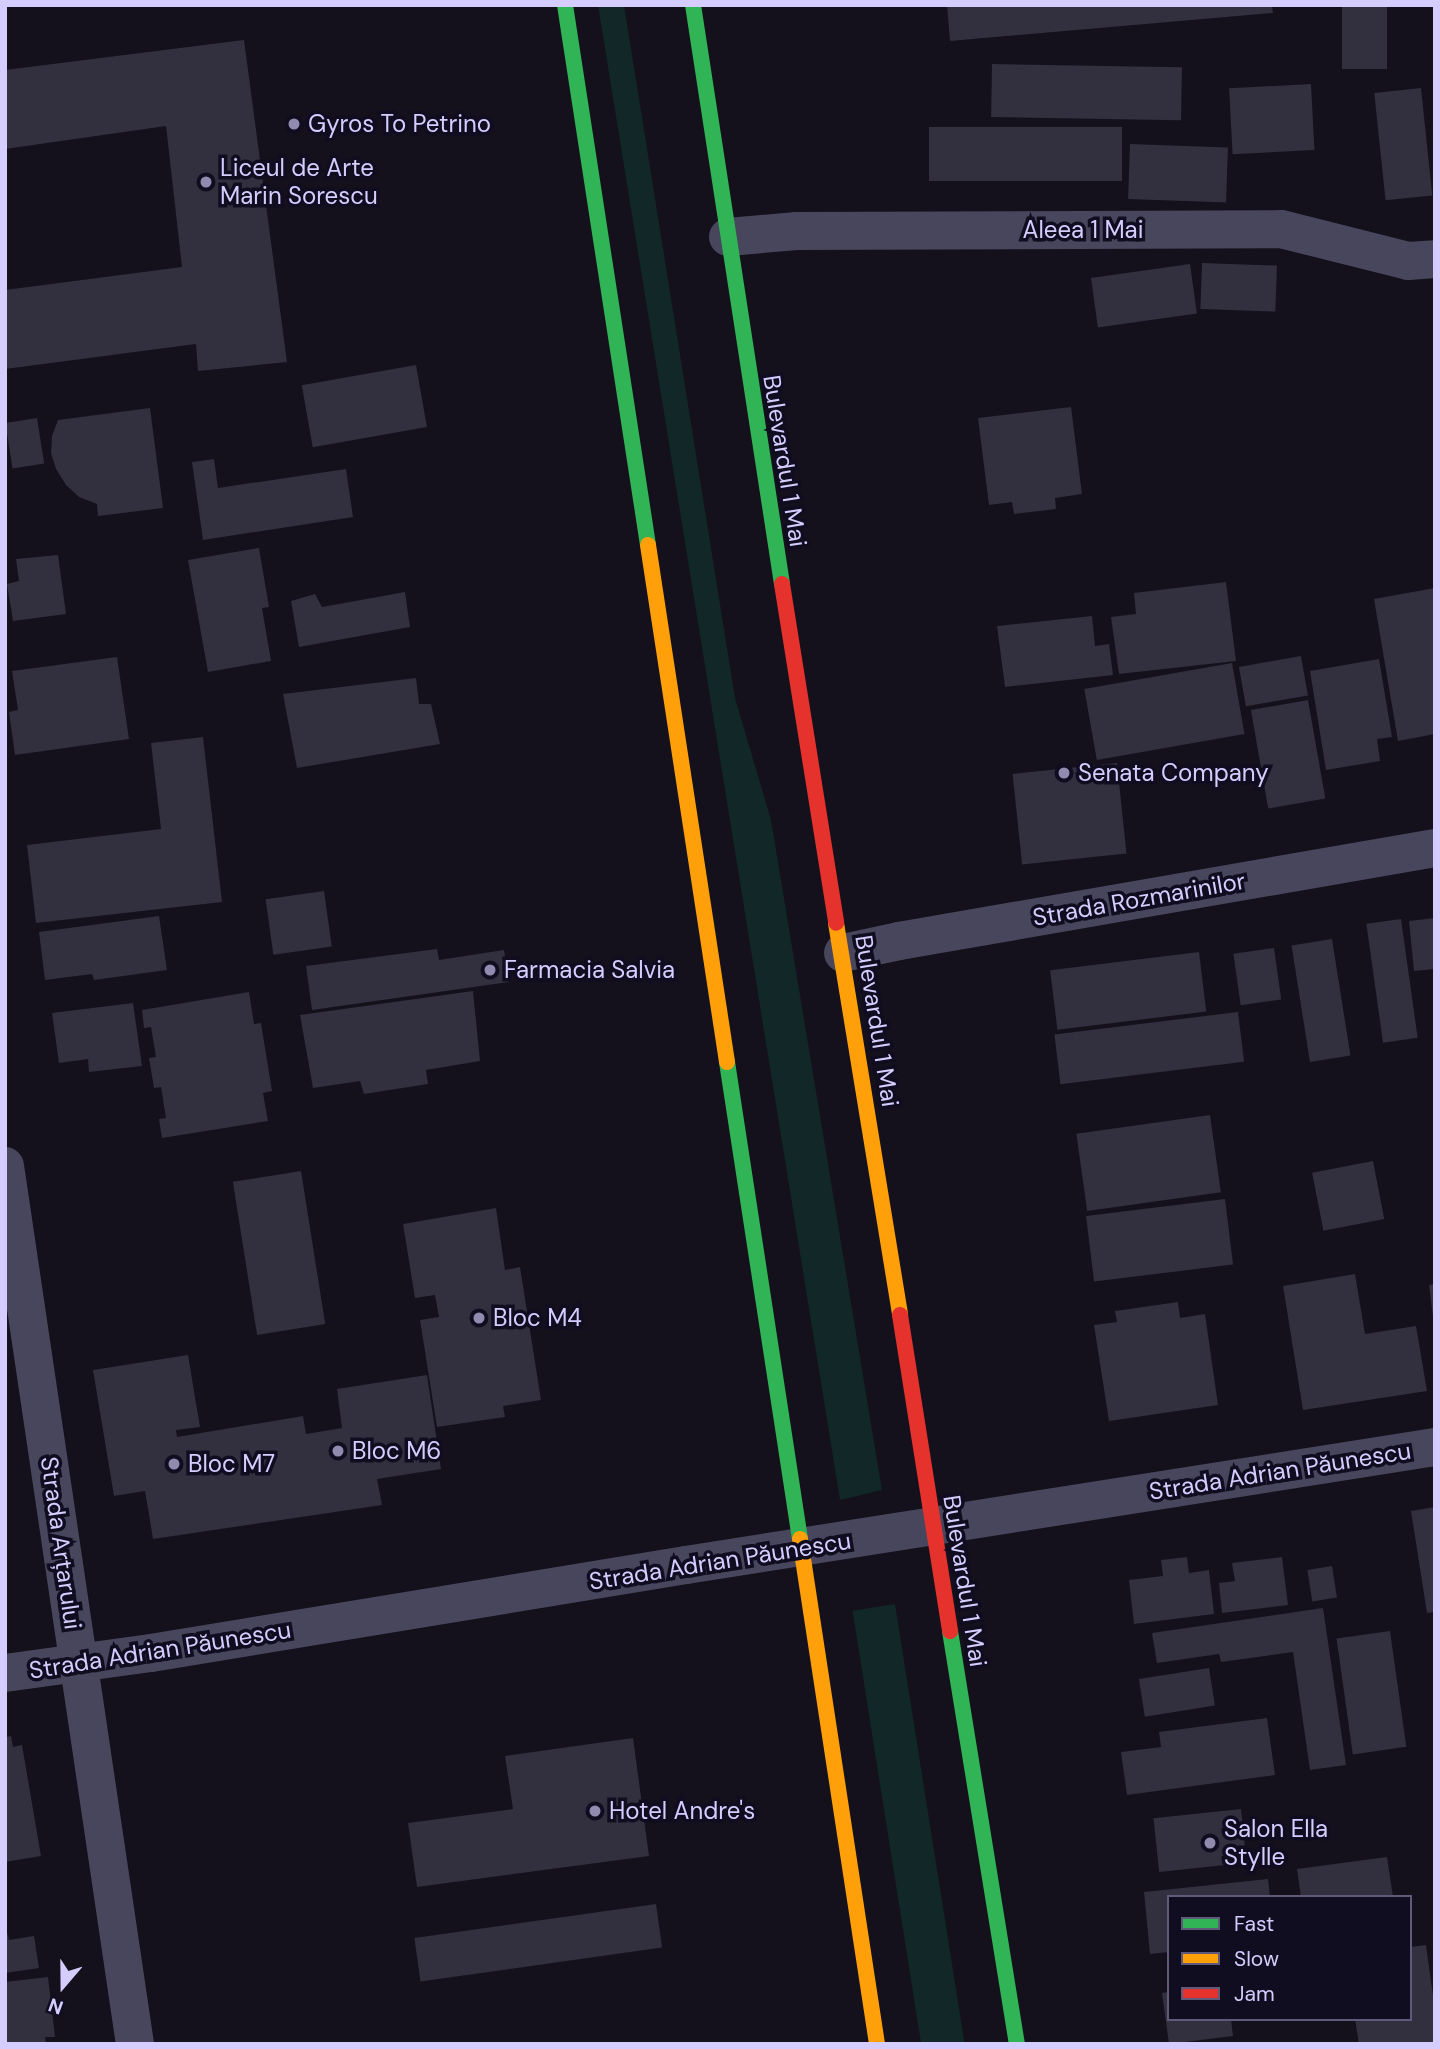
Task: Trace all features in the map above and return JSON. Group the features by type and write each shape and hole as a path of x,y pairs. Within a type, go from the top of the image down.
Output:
{"main road":[{"name":"Bulevardul 1 Mai","path":"693,5 727,237 844,953 932,1528 1017,2044"},
{"path":"559,10 570,36 877,2044"}],"street":[{"name":"Aleea 1 Mai","path":"727,237 797,231 1281,229 1408,261 1435,259"},
{"name":"Strada Rozmarinilor","path":"844,953 976,927 1435,848"},
{"name":"Strada Arțarului","path":"5,1166 135,2044"},
{"name":"Strada Adrian Păunescu","path":"5,1673 1435,1447"}],"green space":[{"path":"598,5 624,5 735,698 771,820 882,1490 840,1500"},
{"path":"895,1604 965,2044 921,2044 853,1611"}],"building":[{"path":"947,5 1272,5 1273,13 950,41"},
{"path":"1342,5 1387,5 1387,69 1342,69"},
{"path":"244,40 287,362 198,371 196,344 5,369 5,290 182,267 166,126 5,149 5,70"},
{"path":"992,64 1182,67 1181,120 991,117"},
{"path":"1311,84 1314,150 1233,154 1229,88"},
{"path":"1421,88 1432,195 1386,200 1374,93"},
{"path":"929,127 1122,127 1122,181 929,181"},
{"path":"1130,144 1228,147 1226,202 1128,199"},
{"path":"1202,263 1277,266 1275,312 1200,309"},
{"path":"1190,264 1197,314 1098,327 1091,278"},
{"path":"416,365 427,427 313,447 302,385"},
{"path":"1071,407 1082,494 1055,498 1056,509 1014,514 1012,502 989,505 978,418"},
{"path":"150,408 163,508 98,516 97,504 79,497 66,485 56,469 51,453 52,436 58,420"},
{"path":"37,418 44,463 13,468 5,423"},
{"path":"214,459 218,488 346,469 353,517 203,540 192,462"},
{"path":"259,548 269,607 262,608 271,661 208,672 188,560"},
{"path":"58,555 66,614 13,621 7,584 19,581 16,559"},
{"path":"1226,582 1236,661 1119,674 1111,617 1136,614 1134,593"},
{"path":"1435,588 1435,734 1398,741 1374,599"},
{"path":"405,592 410,627 299,647 291,601 315,594 322,607"},
{"path":"1092,616 1095,646 1109,644 1113,675 1005,687 997,626"},
{"path":"1301,656 1308,695 1246,706 1239,667"},
{"path":"117,657 129,739 15,755 9,712 18,710 12,671"},
{"path":"1379,659 1392,737 1377,739 1380,761 1326,770 1310,671"},
{"path":"1232,663 1245,734 1097,760 1084,689"},
{"path":"416,678 419,704 431,704 440,744 297,768 283,694"},
{"path":"1308,700 1325,798 1268,809 1251,710"},
{"path":"203,737 222,902 36,923 27,845 161,829 151,743"},
{"path":"1117,763 1127,854 1022,864 1013,774"},
{"path":"324,891 332,946 273,955 266,899"},
{"path":"159,916 167,970 94,980 92,974 45,980 39,932"},
{"path":"1435,918 1435,969 1414,971 1409,921"},
{"path":"1401,919 1418,1038 1383,1043 1366,924"},
{"path":"1332,939 1350,1056 1310,1062 1292,945"},
{"path":"1274,948 1281,999 1241,1005 1233,954"},
{"path":"437,949 439,960 504,950 509,982 312,1010 306,966"},
{"path":"1199,952 1206,1012 1057,1030 1050,970"},
{"path":"473,991 480,1061 426,1070 428,1084 364,1094 360,1081 313,1088 300,1015"},
{"path":"249,992 254,1024 261,1023 272,1091 263,1093 268,1121 162,1138 159,1119 166,1118 161,1087 154,1088 149,1058 156,1057 151,1027 144,1028 142,1010"},
{"path":"133,1003 142,1066 89,1072 88,1059 59,1063 52,1013"},
{"path":"1238,1012 1244,1062 1060,1084 1054,1035"},
{"path":"1210,1115 1221,1192 1087,1211 1076,1134"},
{"path":"1373,1161 1384,1219 1323,1231 1312,1173"},
{"path":"301,1171 325,1324 257,1335 233,1182"},
{"path":"1225,1199 1233,1265 1094,1282 1086,1216"},
{"name":"Bloc M4","path":"496,1208 505,1270 520,1267 541,1400 503,1406 505,1417 437,1427 420,1320 439,1317 435,1295 415,1298 403,1224"},
{"path":"1355,1274 1365,1334 1416,1326 1427,1391 1303,1410 1283,1286"},
{"path":"1435,1284 1435,1317 1433,1317 1429,1285"},
{"path":"1178,1302 1180,1318 1205,1314 1218,1405 1109,1421 1094,1325 1117,1322 1115,1311"},
{"path":"188,1355 200,1427 176,1430 177,1437 303,1416 306,1434 342,1428 337,1389 427,1375 441,1469 377,1479 382,1505 153,1539 145,1491 114,1496 93,1370"},
{"path":"1435,1507 1435,1612 1427,1613 1411,1511"},
{"path":"1187,1557 1189,1573 1209,1570 1214,1614 1134,1624 1129,1580 1163,1576 1161,1560"},
{"path":"1282,1557 1288,1605 1222,1613 1219,1583 1235,1581 1232,1563"},
{"path":"1332,1566 1337,1598 1312,1602 1307,1570"},
{"path":"1323,1608 1346,1765 1310,1770 1293,1652 1221,1662 1219,1654 1157,1663 1152,1633"},
{"path":"1390,1631 1406,1747 1353,1754 1337,1639"},
{"path":"1209,1668 1215,1706 1145,1717 1139,1679"},
{"path":"1267,1718 1275,1775 1127,1795 1121,1752 1161,1747 1159,1732"},
{"path":"11,1736 13,1747 22,1745 41,1856 5,1862 5,1737"},
{"path":"633,1738 649,1856 417,1887 408,1823 513,1809 505,1756"},
{"path":"1241,1809 1247,1863 1159,1872 1153,1818"},
{"path":"1387,1857 1393,1895 1301,1895 1297,1869"},
{"path":"1268,1879 1270,1895 1167,1895 1167,1952 1150,1954 1144,1892"},
{"path":"656,1904 662,1948 420,1982 414,1938"},
{"path":"5,1925 9,1940 34,1936 39,1968 5,1973"},
{"path":"1426,1945 1435,2010 1435,2044 1359,2044 1355,2021 1412,2021 1412,1947"},
{"path":"48,1977 55,2037 45,2037 46,2044 5,2044 5,1982"},
{"path":"1167,1992 1167,2021 1231,2021 1233,2036 1169,2044 1162,1993"}],"traffic: fast":[{"path":"565,5 648,545"},
{"path":"693,5 782,584"},
{"path":"727,1062 800,1539"},
{"path":"950,1631 1017,2044"}],"traffic: slow":[{"path":"648,545 727,1062"},
{"path":"836,923 900,1315"},
{"path":"800,1539 877,2044"}],"traffic: jam":[{"path":"782,584 836,923"},
{"path":"900,1315 950,1631"}],"place":[{"name":"Gyros To Petrino","path":"294,124"},
{"name":"Liceul de Arte Marin Sorescu","path":"206,182"},
{"name":"Senata Company","path":"1064,773"},
{"name":"Farmacia Salvia","path":"490,970"},
{"name":"Bloc M4","path":"479,1318"},
{"name":"Bloc M6","path":"338,1451"},
{"name":"Bloc M7","path":"174,1464"},
{"name":"Hotel Andre's","path":"595,1811"},
{"name":"Salon Ella Stylle","path":"1210,1843"}]}
